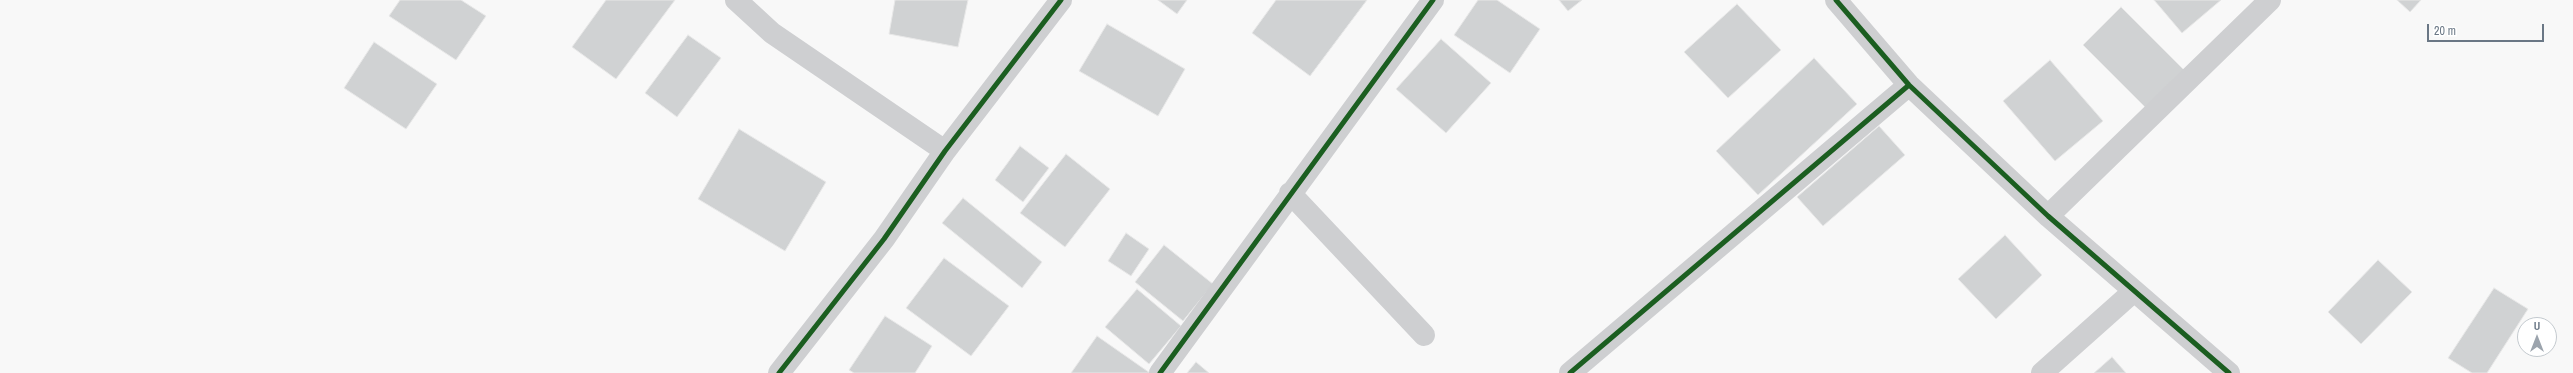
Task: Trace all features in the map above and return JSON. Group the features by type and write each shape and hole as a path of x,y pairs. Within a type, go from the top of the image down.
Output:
{"street":[{"path":"736,0 772,33 945,151"},
{"path":"779,373 884,239 945,151 1061,0"},
{"path":"1160,373 1290,193 1433,0"},
{"path":"1836,0 1909,85 2048,216 2223,371"},
{"path":"2048,216 2270,0"},
{"path":"1570,373 1909,85"},
{"path":"1290,193 1424,335"},
{"path":"2042,373 2134,291"}],"building":[{"path":"400,0 461,0 486,16 456,60 389,16"},
{"path":"606,0 675,0 616,79 572,47"},
{"path":"895,0 968,0 958,47 889,34"},
{"path":"1158,0 1187,0 1177,14"},
{"path":"1276,0 1367,0 1310,76 1252,33"},
{"path":"1478,0 1497,0 1540,29 1510,73 1454,35"},
{"path":"1559,0 1582,0 1568,11"},
{"path":"2154,0 2221,0 2182,33"},
{"path":"2397,0 2421,0 2410,12"},
{"path":"1737,4 1781,50 1728,98 1684,52"},
{"path":"2121,7 2184,70 2146,108 2083,45"},
{"path":"1107,24 1185,69 1158,116 1079,71"},
{"path":"688,35 721,58 677,117 645,93"},
{"path":"1441,39 1491,83 1446,133 1396,89"},
{"path":"374,42 437,84 406,129 344,88"},
{"path":"1814,58 1857,104 1758,195 1716,151"},
{"path":"2050,60 2103,121 2055,161 2003,101"},
{"path":"1879,126 1905,155 1823,226 1797,197"},
{"path":"739,129 826,182 785,251 698,199"},
{"path":"1020,146 1049,168 1023,202 995,180"},
{"path":"1066,154 1110,189 1065,247 1020,213"},
{"path":"963,198 1042,262 1022,288 942,223"},
{"path":"1126,233 1149,249 1131,276 1108,261"},
{"path":"2005,235 2042,275 1996,319 1958,279"},
{"path":"1164,245 1213,284 1183,321 1135,282"},
{"path":"944,258 1009,306 971,356 906,308"},
{"path":"2378,260 2412,292 2361,344 2328,312"},
{"path":"2494,288 2528,309 2523,317 2517,317 2517,326 2487,373 2472,373 2448,358"},
{"path":"1137,289 1181,326 1149,364 1105,327"},
{"path":"885,316 932,346 915,373 854,373 849,370"},
{"path":"1097,336 1150,373 1071,373"},
{"path":"2112,357 2126,373 2094,373"},
{"path":"1196,362 1209,373 1187,373"}],"cycle path":[{"path":"779,373 884,239 945,151 1061,0"},
{"path":"1160,373 1433,0"},
{"path":"1836,0 1909,85 2048,216 2229,373"},
{"path":"1570,373 1909,85"}]}
